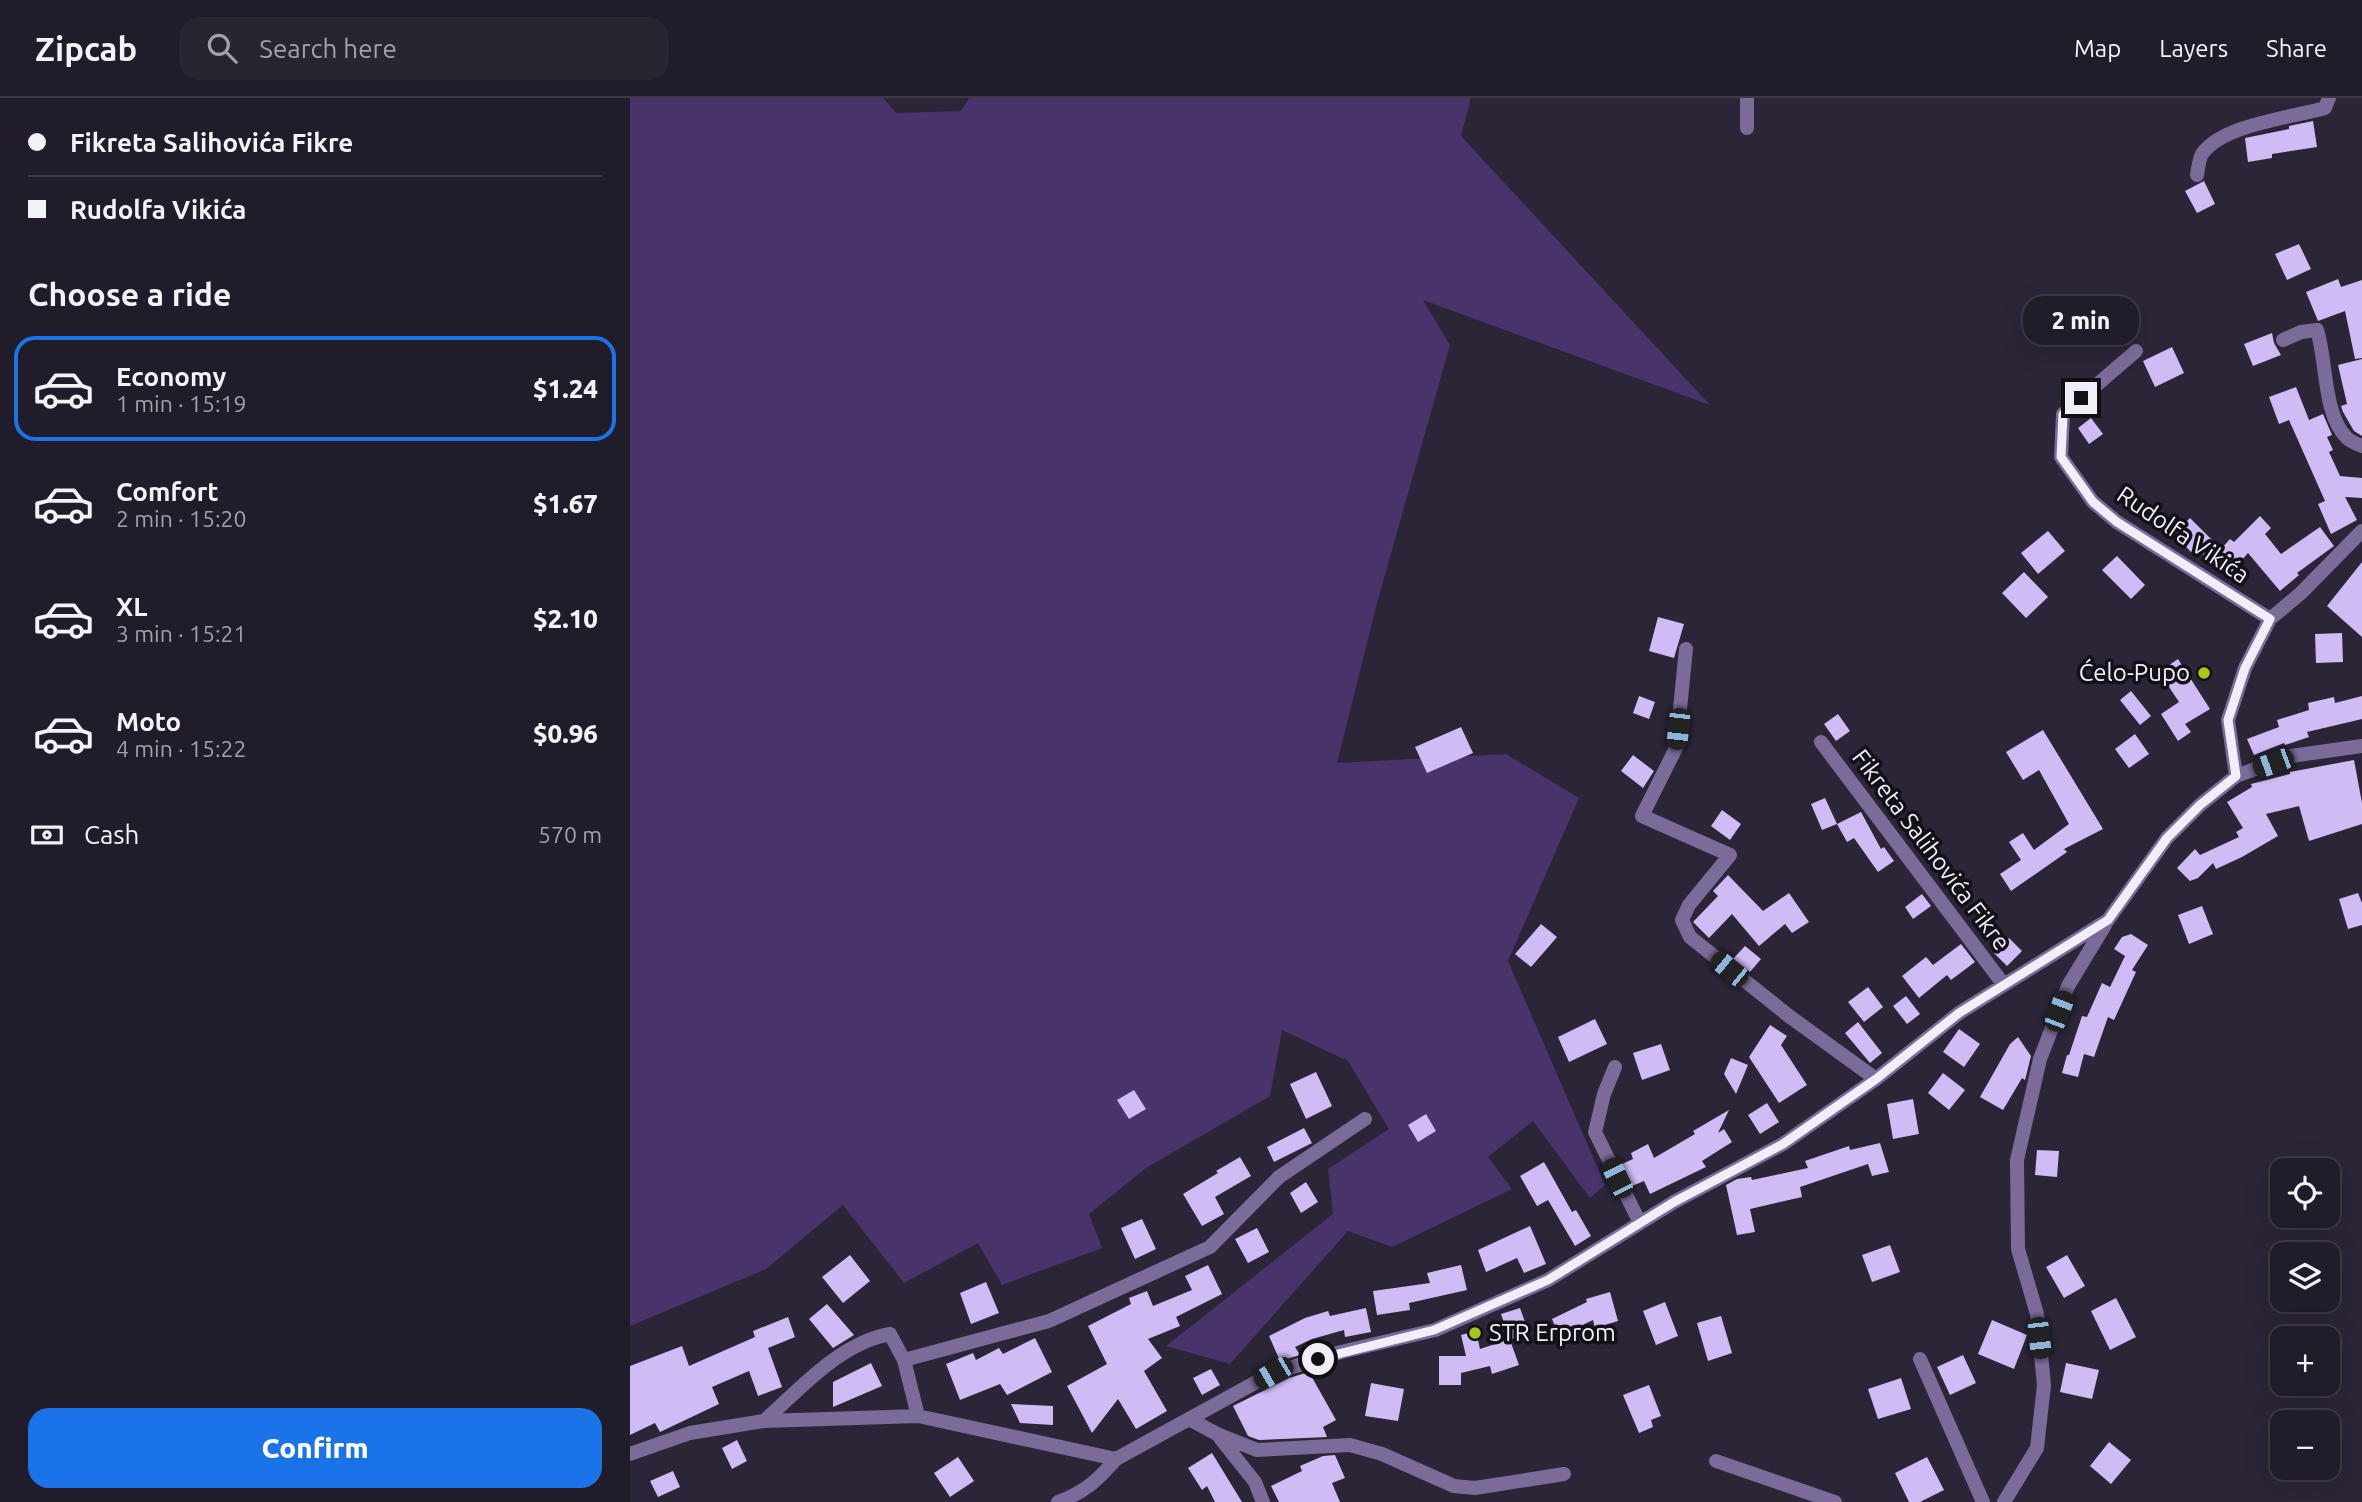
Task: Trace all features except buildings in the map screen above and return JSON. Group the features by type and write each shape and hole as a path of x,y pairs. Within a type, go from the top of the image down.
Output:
{"street":[{"path":"1747,98 1747,128"},
{"path":"2197,175 2202,154 2238,128 2325,108 2329,98"},
{"path":"2283,341 2301,332 2317,330 2322,345 2329,401 2337,425 2348,440 2362,446"},
{"name":"Rudolfa Vikića","path":"2136,351 2063,414 2061,457 2093,502 2117,522 2270,619"},
{"path":"2236,776 2228,720 2245,668 2270,619 2301,593 2362,531"},
{"path":"1686,649 1676,748 1642,816 1730,855 1689,905 1682,920 1690,937 1789,1016 1876,1079"},
{"name":"Fikreta Salihovića Fikre","path":"1821,742 2004,985"},
{"name":"Fikreta Salihovića Fikre","path":"2004,1502 2037,1448 2044,1385 2037,1314 2018,1249 2017,1160 2040,1059 2068,986 2108,920 2167,838 2200,805 2236,776 2291,756 2362,746"},
{"name":"Fikreta Salihovića Fikre","path":"1058,1502 1081,1493 1116,1459 1273,1373 1341,1352 1434,1330 1548,1280 1640,1223 1783,1144 1876,1079 1959,1013 2108,920"},
{"path":"1615,1067 1604,1094 1595,1132 1640,1223"},
{"path":"904,1360 1049,1321 1210,1247 1279,1177 1364,1119"},
{"path":"764,1421 830,1363 871,1337 890,1334 904,1360 918,1416"},
{"path":"1920,1359 1983,1502"},
{"path":"630,1454 690,1433 764,1421 918,1416 1116,1459"},
{"path":"1191,1420 1257,1450 1350,1445 1382,1454 1454,1486 1475,1488 1564,1474"},
{"path":"1217,1434 1255,1482 1263,1502"},
{"path":"1716,1461 1835,1502"}],"shaded area":[{"path":"630,98 883,98 896,113 961,111 969,98 1471,98 1461,136 1710,405 1423,300 1450,345 1377,603 1337,763 1506,754 1579,798 1508,961 1605,1185 1590,1198 1533,1121 1488,1157 1512,1189 1392,1247 1348,1231 1230,1364 1166,1346 1333,1214 1328,1169 1389,1129 1348,1061 1282,1030 1270,1096 1146,1168 1089,1214 1102,1248 1002,1285 978,1243 904,1283 843,1205 766,1269 630,1326"}],"place":[{"name":"Ćelo-Pupo","path":"2204,673"},
{"name":"STR Erprom","path":"1475,1333"}],"route":[{"path":"1318,1359 1434,1330 1548,1280 1674,1202 1783,1144 1876,1079 1959,1013 2108,920 2167,838 2200,805 2236,776 2228,720 2245,668 2270,619 2117,522 2093,502 2061,457 2063,414 2081,398"}]}
